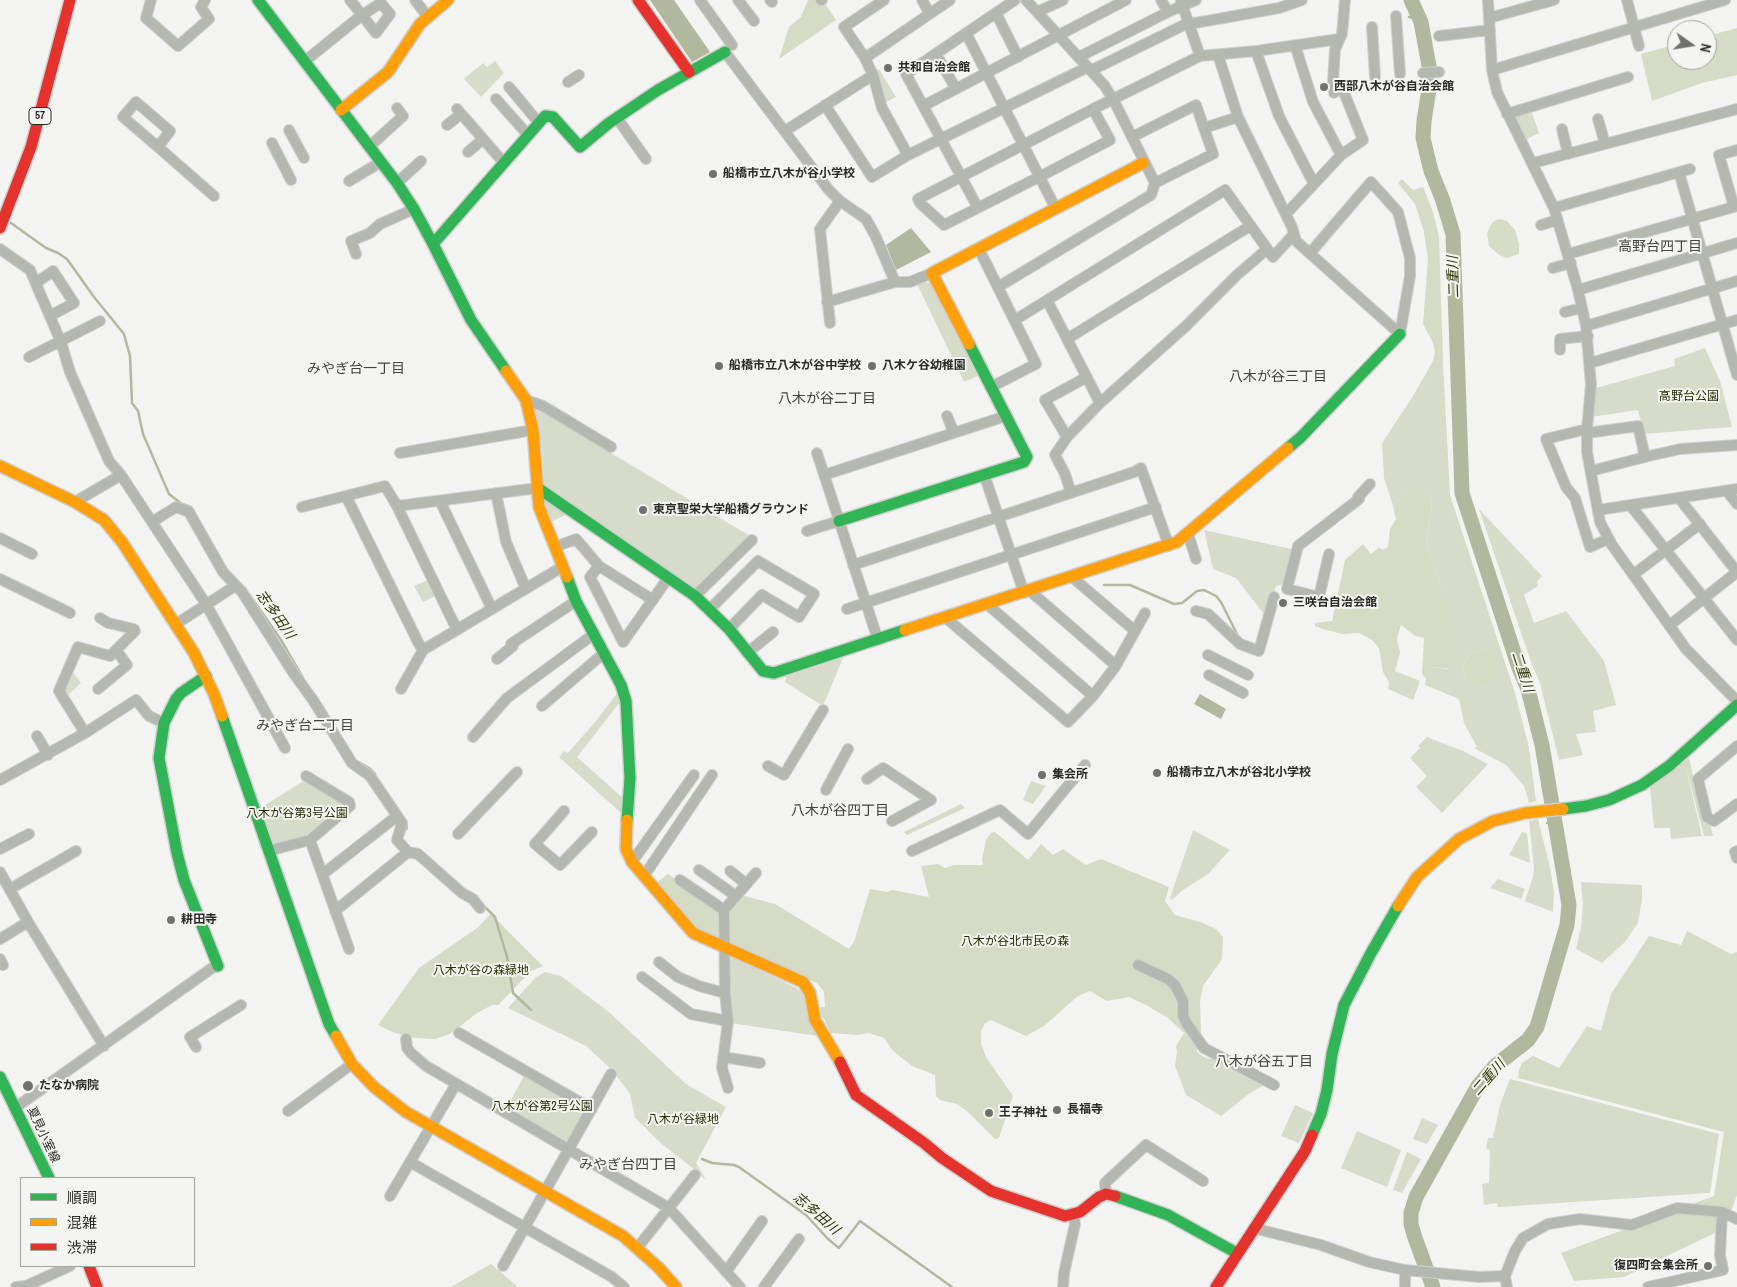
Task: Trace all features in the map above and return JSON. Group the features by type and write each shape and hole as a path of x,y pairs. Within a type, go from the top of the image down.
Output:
{"street":[{"name":"57","path":"1,221 31,147 70,0"},
{"path":"151,0 146,18 178,46 209,19 202,7 205,0"},
{"path":"258,0 397,183 433,244 471,320 526,400 533,430 539,507 576,602 621,686 627,712 630,778 625,840 626,849 632,862 694,933 803,982 808,987 815,1020 840,1062 856,1095 942,1158 991,1191 1054,1214 1065,1216 1073,1215 1106,1194 1139,1204 1168,1216 1236,1252"},
{"path":"305,61 362,15 350,0"},
{"path":"414,0 428,17"},
{"path":"341,110 388,72 420,24 448,0"},
{"path":"638,0 689,72"},
{"path":"700,0 728,48 785,131 828,189 840,201 866,219 896,282"},
{"path":"738,0 754,21"},
{"path":"884,0 844,27 865,58 873,74 882,108 908,155"},
{"path":"922,0 930,14"},
{"path":"865,58 950,0"},
{"path":"978,208 906,74 1015,0"},
{"path":"1026,0 1090,68 1113,99 1155,183"},
{"path":"1037,12 1063,0"},
{"path":"923,106 1126,0"},
{"path":"1161,0 1168,12"},
{"path":"1079,57 1168,12 1181,3 1196,0"},
{"path":"825,105 872,177 908,155 1184,25 1302,0"},
{"path":"1286,214 1341,155 1363,140 1339,91 1332,82 1336,44 1342,34 1345,0"},
{"path":"1216,1287 1236,1252 1256,1227 1297,1165 1314,1134 1327,1090 1332,1054 1344,1005 1370,953 1408,889 1427,866 1450,846 1468,834 1493,822 1512,815 1541,810 1586,806 1608,800 1642,785 1669,766 1737,703 1686,649 1670,625 1655,608 1608,539 1600,522 1587,452 1591,385 1587,331 1578,290 1554,208 1497,92 1492,70 1488,0"},
{"path":"1489,18 1554,0"},
{"path":"1626,0 1639,46"},
{"path":"1492,70 1725,0"},
{"path":"1181,3 1200,56"},
{"path":"996,13 1018,57"},
{"path":"1396,16 1400,74"},
{"path":"1372,27 1375,77"},
{"path":"1439,36 1490,30"},
{"path":"966,33 1056,209"},
{"path":"1093,109 1110,140 944,225 920,203 918,199 1093,109 1200,56 1256,51 1339,39"},
{"path":"1295,45 1313,102 1341,155"},
{"path":"433,244 547,115 553,117 580,148 616,118 728,48"},
{"path":"1256,51 1279,116 1314,184"},
{"path":"936,54 956,89"},
{"path":"1218,55 1238,117 1286,214 1296,241 1400,334"},
{"path":"1423,72 1439,72"},
{"path":"785,131 873,74"},
{"path":"568,82 578,75"},
{"path":"1507,114 1628,77"},
{"path":"509,87 538,123"},
{"path":"496,99 528,136"},
{"path":"158,147 170,131 136,102 123,117 214,196"},
{"path":"998,287 1151,195 1155,183 1213,154 1196,105 1132,137"},
{"path":"369,147 403,116 397,108"},
{"path":"1533,163 1737,109"},
{"path":"447,126 459,111 504,163"},
{"path":"1204,128 1238,117"},
{"path":"616,118 646,159"},
{"path":"1598,119 1605,144"},
{"path":"1562,129 1568,154"},
{"path":"288,130 304,158"},
{"path":"468,152 483,139"},
{"path":"272,143 291,180"},
{"path":"1553,268 1569,259 1735,206 1719,155 1737,150"},
{"path":"397,183 421,161"},
{"path":"349,181 381,162"},
{"path":"827,302 896,282 910,282 932,273 1144,163"},
{"path":"1554,208 1690,169"},
{"path":"1678,172 1722,324 1735,360 1737,375"},
{"path":"396,506 538,488 695,596 729,629 763,670 774,673 1178,542 1300,438 1400,334 1410,276 1410,258 1398,212 1371,182 1310,254"},
{"path":"1015,320 1225,190 1266,250 1273,257 1294,234"},
{"path":"830,323 820,229 840,201"},
{"path":"356,254 351,241 370,233 380,224 414,209"},
{"path":"1541,224 1557,220"},
{"path":"1067,339 1250,226"},
{"path":"1578,290 1737,244"},
{"path":"0,249 27,267 36,282 61,342 70,372 109,460 121,475 206,604 286,748"},
{"path":"979,250 1036,364 991,387"},
{"path":"1071,493 1065,474 1055,455 1067,437 1100,402 1186,326 1237,275 1266,250"},
{"path":"36,282 53,271 74,303 50,316"},
{"path":"807,531 1024,462 1027,457 932,273"},
{"path":"1560,350 1560,339 1737,281"},
{"path":"1047,300 1100,402"},
{"path":"1565,312 1582,308"},
{"path":"1590,363 1737,320"},
{"path":"29,357 100,321"},
{"path":"1067,437 1045,400 1087,377"},
{"path":"526,400 543,406 611,447"},
{"path":"947,416 954,433"},
{"path":"824,476 1006,416"},
{"path":"1608,539 1590,547 1574,498 1566,488 1546,439 1587,431 1638,426 1645,456"},
{"path":"400,452 533,430"},
{"path":"1591,471 1645,456 1680,449 1737,445"},
{"path":"816,453 878,640"},
{"path":"0,466 93,512 113,529 176,624 206,676 243,774 268,852 329,1024 352,1064 387,1098 406,1112 608,1226 638,1247 676,1287"},
{"path":"853,565 1142,468 1169,546"},
{"path":"984,474 1011,555 1027,592 1114,664 1115,667"},
{"path":"75,502 121,475"},
{"path":"1330,554 1319,596 1287,589 1298,546 1359,498 1370,484"},
{"path":"302,507 384,486 396,506 457,630"},
{"path":"1598,510 1732,490 1737,504"},
{"path":"496,493 506,542 526,589"},
{"path":"346,496 423,650"},
{"path":"1670,625 1737,572 1679,498"},
{"path":"440,501 492,609"},
{"path":"1631,506 1667,549 1737,640"},
{"path":"152,522 176,507 188,512 223,572 242,592 352,762 370,776 402,823 397,840 408,852 418,854 480,908"},
{"path":"847,609 1156,507"},
{"path":"1633,575 1700,524"},
{"path":"1188,534 1196,560"},
{"path":"0,538 32,554"},
{"path":"555,548 576,539 599,566 653,600"},
{"path":"695,596 752,540"},
{"path":"710,610 758,561 814,594 798,617 762,595 729,629"},
{"path":"599,566 590,577 623,642 668,578"},
{"path":"401,689 423,650 562,567"},
{"path":"1072,577 1134,631"},
{"path":"0,579 70,613"},
{"path":"176,624 235,586"},
{"path":"1196,610 1208,614 1240,644 1259,651 1274,597"},
{"path":"497,659 514,646 511,644 576,602"},
{"path":"988,605 1093,696"},
{"path":"946,618 1068,722 1093,696 1115,667 1145,613"},
{"path":"85,733 59,691 78,647 110,656 135,630 108,623 100,618"},
{"path":"747,653 773,632"},
{"path":"473,737 507,698 594,634"},
{"path":"98,689 127,664 116,650"},
{"path":"542,706 604,653"},
{"path":"1208,655 1248,675"},
{"path":"1209,675 1243,693"},
{"path":"15,1108 212,968 218,966 184,880 159,758 164,723 176,699 181,693 206,676"},
{"path":"0,780 85,733 136,700 149,716 164,723"},
{"path":"768,766 784,775 824,710"},
{"path":"37,736 48,754"},
{"path":"1737,746 1698,779 1707,818 1714,821 1737,804"},
{"path":"826,790 848,749"},
{"path":"912,851 1000,810 1028,834 1085,765"},
{"path":"868,779 884,768 931,800 892,821"},
{"path":"458,834 517,772"},
{"path":"632,862 694,775"},
{"path":"644,876 712,775"},
{"path":"268,852 310,840 350,806 349,802 306,776"},
{"path":"564,811 535,844 560,865 592,832"},
{"path":"322,874 397,816"},
{"path":"0,849 29,834"},
{"path":"310,840 349,949"},
{"path":"10,889 76,851"},
{"path":"1737,851 1735,852 1737,858"},
{"path":"335,911 408,852"},
{"path":"698,870 736,896"},
{"path":"730,871 746,884"},
{"path":"0,872 28,922 104,1046"},
{"path":"728,1088 722,1074 728,1021 725,993 726,948 724,910 756,873"},
{"path":"680,880 724,910"},
{"path":"0,939 28,922"},
{"path":"659,962 678,977 699,986 725,993"},
{"path":"1138,965 1168,979 1175,985 1183,1001 1183,1016 1204,1048 1274,1085"},
{"path":"642,977 691,1014 728,1021"},
{"path":"196,1047 190,1037 241,1006"},
{"path":"459,1033 592,1109"},
{"path":"406,1039 407,1048 426,1066 669,1208 740,1287"},
{"path":"723,1057 760,1063"},
{"path":"288,1111 352,1064"},
{"path":"503,1266 611,1074"},
{"name":"夏見小室線","path":"0,1077 49,1177"},
{"path":"390,1196 456,1084"},
{"path":"1106,1194 1105,1183 1146,1145 1203,1181"},
{"path":"410,1162 612,1277 624,1287"},
{"path":"638,1247 695,1175"},
{"path":"1507,1287 1505,1276 1515,1251 1523,1238 1548,1224 1580,1219 1632,1225 1677,1208 1722,1212 1737,1220"},
{"path":"1648,1287 1723,1270 1720,1255 1722,1212"},
{"path":"1063,1287 1064,1273 1075,1224 1073,1215"},
{"path":"726,1272 762,1221"},
{"path":"1256,1227 1261,1230 1321,1245 1369,1262 1405,1270 1479,1277 1497,1278 1505,1276"},
{"path":"764,1287 799,1239"},
{"path":"16,1287 26,1286 68,1267"},
{"path":"89,1267 97,1287"},
{"path":"1405,1270 1405,1287"}],"green space":[{"path":"808,0 824,2 836,20 779,59 789,27 801,17"},
{"path":"1737,28 1737,75 1702,83 1652,101 1641,54 1667,47 1667,70 1717,70 1717,33"},
{"path":"495,61 504,73 481,97 464,79 483,63 487,67"},
{"path":"879,69 896,97 884,103 875,71"},
{"path":"1531,110 1539,133 1525,140 1513,119 1515,115"},
{"path":"1402,179 1413,190 1423,187 1433,212 1439,237 1443,362 1433,361 1435,352 1433,343 1423,324 1428,260 1424,232 1415,204 1398,183"},
{"path":"1500,219 1507,221 1515,230 1519,244 1519,254 1507,258 1499,255 1489,246 1487,234 1490,226 1494,221"},
{"path":"922,281 932,284 980,375 964,382 917,284"},
{"name":"高野台公園","path":"1705,348 1720,381 1732,427 1644,434 1638,410 1591,417 1593,391 1596,388 1675,366 1674,359"},
{"path":"1433,361 1443,362 1450,495 1515,693 1529,748 1536,801 1529,803 1524,786 1506,765 1474,748 1477,747 1464,723 1459,699 1425,685 1426,678 1433,667 1448,669 1442,590 1426,546 1432,503 1429,495 1424,490 1409,491 1393,506 1384,478 1382,443 1413,396","holes":["1482,650 1489,653 1465,680 1463,670 1466,659 1471,653"]},
{"name":"東京聖栄大学船橋グラウンド","path":"535,409 750,536 699,588 693,588 544,484 542,452"},
{"path":"1416,489 1424,490 1429,495 1432,503 1426,546 1442,590 1461,656 1454,669 1433,667 1428,676 1424,677 1422,673 1424,638 1415,636 1401,625 1397,638 1400,653 1395,671 1389,682 1383,672 1379,648 1372,640 1359,633 1342,634 1323,629 1315,626 1315,623 1332,621 1345,560 1363,544 1371,554 1380,547 1382,550 1388,547 1390,529 1396,519 1393,506 1409,491"},
{"path":"548,500 567,514 551,522 542,503"},
{"path":"1479,509 1542,576 1537,582 1538,586 1524,595 1534,623 1566,611 1604,661 1616,705 1593,711 1596,732 1576,734 1583,755 1559,760 1540,683 1532,665"},
{"path":"1204,530 1291,549 1293,552 1285,584 1276,586 1267,618 1236,578 1213,569"},
{"path":"430,579 437,595 423,602 414,586"},
{"path":"1482,650 1489,653 1496,663 1496,675 1489,683 1471,686 1465,680 1463,670 1466,659 1471,653"},
{"path":"843,658 823,706 785,682 787,676"},
{"path":"72,671 81,683 67,696 64,688"},
{"path":"1395,671 1420,681 1413,700 1388,689 1389,682"},
{"path":"618,692 620,702 577,757 624,799 622,814 559,757 564,751 568,753"},
{"path":"1427,737 1463,751 1488,764 1442,813 1416,787 1427,776 1410,758"},
{"path":"1689,758 1704,822 1710,824 1713,836 1704,836 1685,764 1702,836 1671,839 1670,828 1654,828 1650,788"},
{"name":"八木が谷第3号公園","path":"305,780 345,802 346,807 306,838 272,846 259,811 262,807"},
{"path":"1031,781 1046,786 1033,804 1023,800"},
{"path":"961,804 965,808 907,835 904,832"},
{"path":"1538,819 1550,867 1554,893 1553,912 1525,901 1533,877 1534,867 1529,821"},
{"path":"1193,830 1230,850 1208,874 1183,890 1172,900 1170,898"},
{"name":"八木が谷北市民の森","path":"995,832 1028,860 1041,844 1053,855 1063,849 1086,865 1101,859 1169,887 1165,901 1175,915 1203,923 1216,929 1223,937 1222,959 1203,986 1200,1001 1201,1032 1196,1044 1168,1018 1148,1006 1129,997 1107,1001 1090,991 1078,996 1044,1026 1026,1036 991,1020 985,1023 981,1031 981,1043 986,1057 1013,1096 999,1138 995,1139 968,1112 957,1104 940,1100 936,1096 935,1075 912,1066 893,1051 884,1038 869,1033 858,1035 830,1033 824,1018 821,1017 820,1007 825,1007 824,992 817,983 700,930 692,924 656,883 668,874 720,910 741,895 775,904 849,949 854,942 870,889 887,892 892,890 929,897 921,866 938,864 945,868 954,865 983,865 982,859 986,840 991,833"},
{"path":"1522,832 1527,833 1530,863 1509,855"},
{"path":"1498,879 1525,889 1521,899 1490,888"},
{"path":"1581,882 1642,885 1638,923 1625,942 1602,963 1576,949 1583,905"},
{"name":"八木が谷の森緑地","path":"491,914 543,966 531,971 498,1005 492,1005 477,1013 450,1034 435,1039 415,1038 395,1033 378,1025 419,968 477,928"},
{"path":"1687,931 1731,954 1737,952 1737,1195 1725,1228 1624,1277 1574,1281 1561,1253 1714,1196 1724,1132 1518,1078 1519,1070 1522,1063 1533,1056 1559,1068 1587,1026 1601,1031 1611,994 1649,936 1681,945"},
{"path":"733,957 802,991 818,1036 730,1023 729,962"},
{"name":"八木が谷緑地","path":"545,972 561,976 609,1012 686,1084 726,1107 696,1163 706,1180 663,1145 635,1118 630,1094 612,1070 586,1046 508,1008 535,978"},
{"path":"1184,1033 1196,1044 1197,1052 1204,1057 1210,1059 1216,1057 1266,1084 1250,1093 1221,1116 1186,1095 1175,1066 1176,1046"},
{"name":"八木が谷第2号公園","path":"525,1074 586,1108 570,1143 566,1143 506,1109"},
{"path":"1510,1079 1719,1134 1710,1193 1498,1207 1497,1203 1484,1205 1482,1184 1489,1183 1490,1150 1486,1149 1488,1138 1493,1138 1500,1105"},
{"path":"1295,1105 1313,1113 1299,1143 1281,1136"},
{"path":"1422,1118 1438,1125 1427,1144 1413,1139"},
{"path":"1357,1131 1401,1150 1387,1187 1341,1168"},
{"path":"1407,1152 1421,1159 1402,1193 1393,1190"},
{"path":"491,1264 518,1287 451,1287"}],"shaded area":[{"path":"650,0 674,0 710,52 692,62"},
{"path":"911,228 931,252 896,270 886,245"},
{"path":"1200,694 1226,709 1221,719 1194,704"}],"waterway":[{"name":"二重川","path":"1411,0 1421,22 1431,77 1423,138 1431,171 1453,234 1462,493 1519,668 1528,689 1542,745 1569,905 1567,925 1537,1027 1528,1040 1495,1066 1478,1086 1416,1197 1411,1213 1411,1224 1433,1287"},
{"path":"1409,17 1419,18"},
{"name":"志多田川","path":"11,223 46,248 67,259 124,334 130,356 132,403 138,411 143,434 169,494 182,504 191,507 194,511"},
{"path":"1104,585 1130,585 1174,604 1182,603 1197,591 1204,590 1216,596 1221,602 1238,636"},
{"name":"志多田川","path":"249,594 281,640 303,678"},
{"name":"志多田川","path":"357,761 375,774"},
{"name":"志多田川","path":"379,781 404,818"},
{"name":"二重川","path":"1547,823 1555,821"},
{"name":"志多田川","path":"403,833 407,828 406,823"},
{"name":"志多田川","path":"483,905 495,917 507,957 513,993 531,1010"},
{"name":"志多田川","path":"702,1159 712,1163 739,1167 806,1215 839,1248 860,1221 952,1287"}],"traffic: fast":[{"path":"258,0 397,183 433,244 471,320 506,371"},
{"path":"433,244 545,116 553,117 580,147 609,123 658,90 725,52"},
{"path":"1288,448 1300,438 1400,334"},
{"path":"839,521 1024,462 1027,457 969,344"},
{"path":"538,488 695,596 729,629 763,671 774,673 905,630"},
{"path":"567,577 576,601 621,685 626,701 630,778 627,820"},
{"path":"206,676 181,693 176,699 164,723 159,758 184,880 218,966"},
{"path":"1563,809 1609,800 1642,785 1669,766 1737,705"},
{"path":"222,716 329,1024 336,1036"},
{"path":"1312,1135 1321,1114 1327,1090 1332,1054 1344,1005 1398,906"},
{"path":"0,1077 49,1177"},
{"path":"1115,1196 1168,1215 1233,1251"}],"traffic: slow":[{"path":"341,110 388,72 420,24 448,0"},
{"path":"969,344 932,273 1143,163"},
{"path":"506,371 526,400 533,430 539,507 567,577"},
{"path":"905,630 1177,542 1288,448"},
{"path":"0,466 75,502 104,520 122,542 194,653 214,694 222,716"},
{"path":"1398,906 1417,877 1459,839 1493,821 1525,813 1563,809"},
{"path":"627,820 626,849 632,862 693,933 803,982 810,993 815,1020 840,1062"},
{"path":"336,1036 352,1064 374,1087 406,1112 623,1236 658,1267 676,1287"}],"traffic: jam":[{"path":"0,228 31,147 70,0"},
{"path":"638,0 689,72"},
{"path":"840,1062 856,1095 942,1158 991,1191 1065,1216 1080,1212 1099,1197 1106,1194 1115,1196"},
{"path":"1216,1287 1305,1151 1312,1135"},
{"path":"89,1267 97,1287"}],"place":[{"name":"共和自治会館","path":"888,68"},
{"name":"西部八木が谷自治会館","path":"1324,87"},
{"name":"船橋市立八木が谷小学校","path":"713,174"},
{"name":"船橋市立八木が谷中学校","path":"719,366"},
{"name":"八木ケ谷幼稚園","path":"872,366"},
{"name":"東京聖栄大学船橋グラウンド","path":"643,510"},
{"name":"三咲台自治会館","path":"1283,603"},
{"name":"船橋市立八木が谷北小学校","path":"1157,773"},
{"name":"集会所","path":"1042,775"},
{"name":"耕田寺","path":"171,920"},
{"name":"たなか病院","path":"28,1086"},
{"name":"長福寺","path":"1057,1110"},
{"name":"王子神社","path":"989,1113"},
{"name":"復四町会集会所","path":"1708,1266"}],"district":[{"name":"高野台四丁目","path":"1660,247"},
{"name":"みやぎ台一丁目","path":"356,369"},
{"name":"八木が谷三丁目","path":"1278,377"},
{"name":"八木が谷二丁目","path":"827,399"},
{"name":"みやぎ台二丁目","path":"305,726"},
{"name":"八木が谷四丁目","path":"840,811"},
{"name":"八木が谷五丁目","path":"1264,1062"},
{"name":"みやぎ台四丁目","path":"628,1165"}]}
